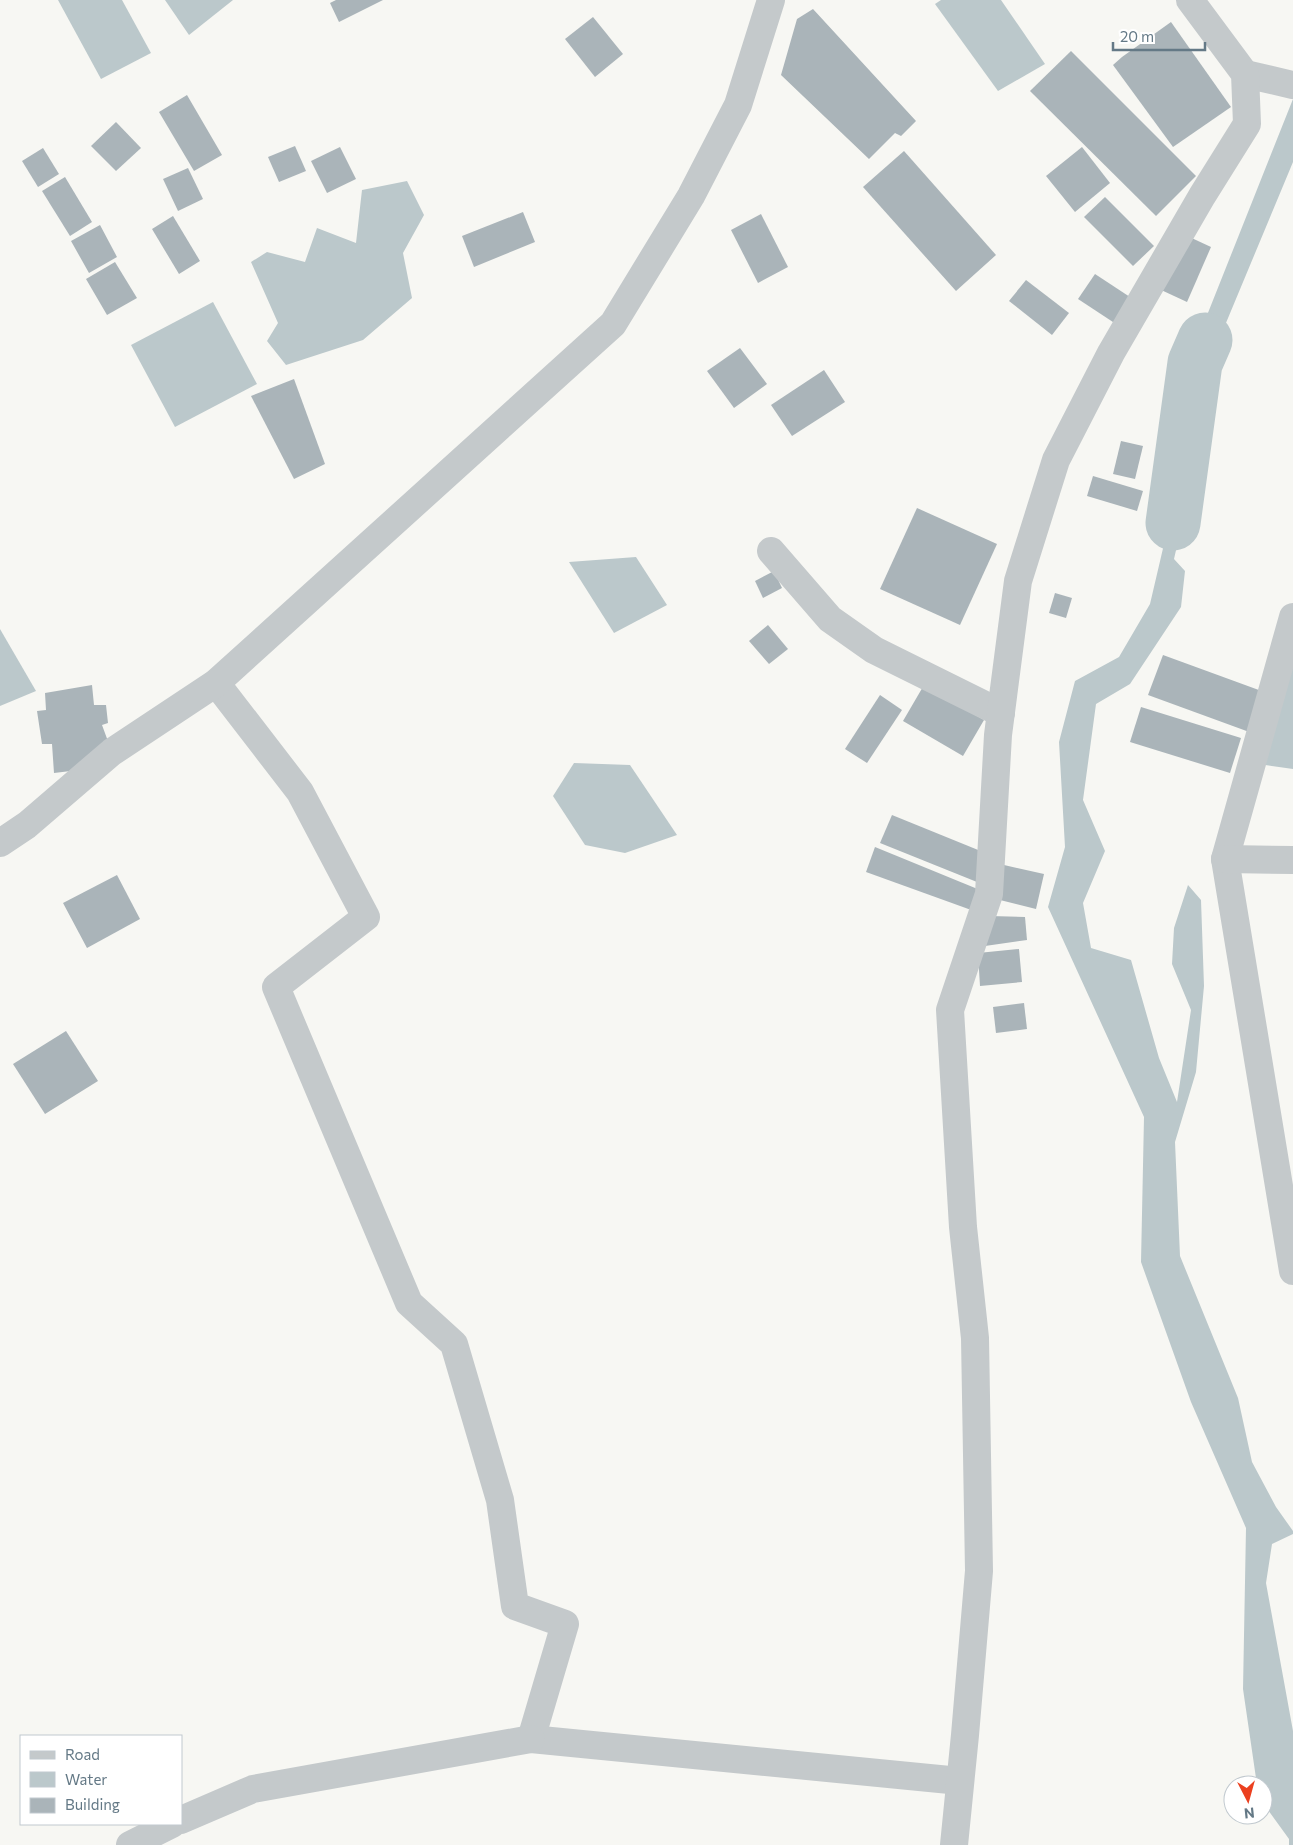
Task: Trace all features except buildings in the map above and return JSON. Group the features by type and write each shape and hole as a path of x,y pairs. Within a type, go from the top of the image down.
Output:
{"street":[{"path":"0,843 26,825 112,752 216,683 613,324 691,196 738,105 771,0"},
{"path":"954,1845 978,1561 974,1338 963,1227 950,1010 989,894 998,735 1018,581 1056,460 1111,353 1202,196 1247,124 1245,74 1190,0"},
{"path":"1245,74 1293,85"},
{"path":"771,551 830,619 874,650 1001,713"},
{"path":"1293,618 1225,859 1286,1191 1293,1271"},
{"path":"216,683 300,792 366,917 276,987 409,1303 454,1344 500,1500 515,1606 566,1624 531,1740"},
{"path":"1225,859 1293,860"},
{"path":"182,1820 253,1789 531,1740 960,1782"},
{"path":"130,1845 170,1825"}],"water":[{"path":"58,0 122,0 151,53 101,79"},
{"path":"165,0 233,0 189,35"},
{"path":"941,0 1001,0 1045,64 998,91 935,4"},
{"path":"1293,99 1293,162 1181,431 1190,489 1174,559 1185,571 1181,607 1130,684 1096,704 1083,800 1105,851 1083,903 1091,948 1131,960 1159,1058 1177,1102 1191,1010 1172,964 1174,928 1188,885 1201,900 1204,986 1196,1072 1175,1142 1180,1256 1238,1398 1252,1462 1276,1507 1293,1531 1293,1534 1272,1544 1266,1583 1293,1731 1293,1845 1289,1845 1289,1839 1273,1817 1273,1775 1256,1775 1243,1689 1246,1528 1191,1402 1141,1262 1144,1117 1048,907 1065,847 1059,742 1075,681 1119,657 1150,604 1168,527 1161,431"},
{"path":"407,181 424,215 403,253 412,298 363,340 286,365 267,341 278,323 251,262 267,252 305,262 317,228 356,243 362,190"},
{"path":"213,302 257,384 175,427 131,345"},
{"path":"636,557 667,605 614,633 569,562"},
{"path":"0,629 36,691 0,706"},
{"path":"1293,661 1293,769 1252,763"},
{"path":"574,763 630,765 677,835 625,853 585,845 553,796"}],"waterway":[{"path":"1173,523 1195,363 1205,340"}]}
